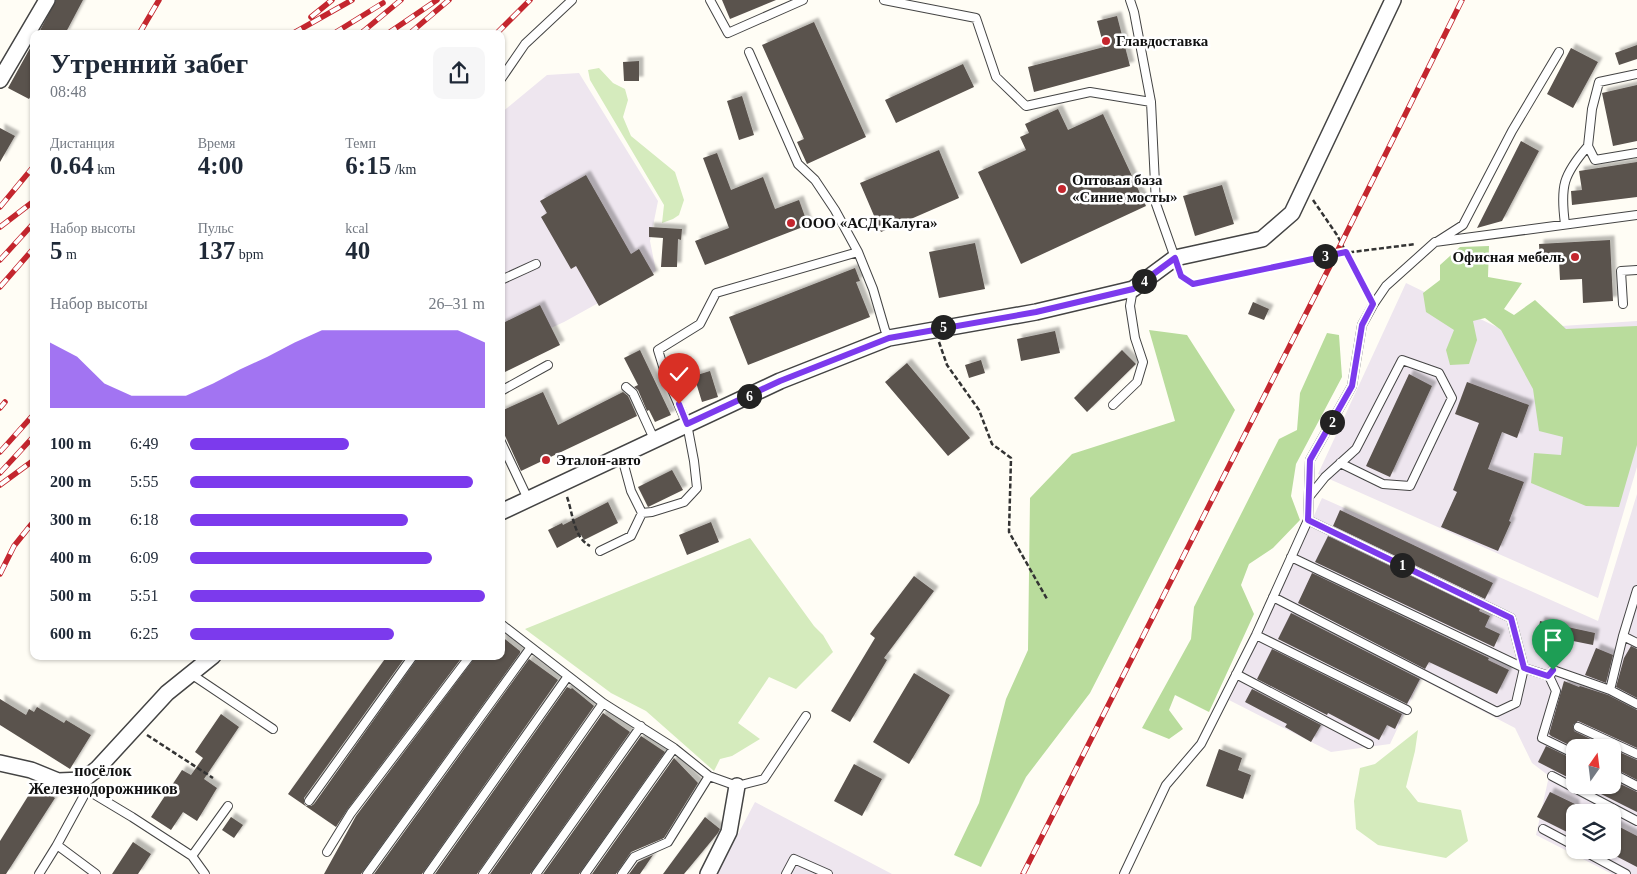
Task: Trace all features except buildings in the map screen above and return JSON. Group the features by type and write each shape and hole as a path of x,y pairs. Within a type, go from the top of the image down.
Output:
{"street":[{"path":"0,80 46,0"},
{"path":"505,510 780,381 889,338 1036,312 1133,289 1175,258 1262,240 1292,214 1393,0"},
{"path":"0,763 31,770 58,781 85,785 97,769 167,693 208,660"},
{"path":"708,874 729,832 737,786"}],"lane":[{"path":"505,73 525,44 572,0"},
{"path":"710,0 728,32 803,0"},
{"path":"884,0 976,18 996,77 1026,106 1090,92 1151,102"},
{"path":"1130,0 1151,102 1156,204 1175,258"},
{"path":"749,52 798,164 815,180 835,210 858,252 873,289 889,338"},
{"path":"1124,874 1166,785 1201,744 1256,635 1308,520 1310,460 1352,386 1362,325 1373,304 1386,286 1435,242 1463,225 1512,131 1559,52"},
{"path":"1637,74 1599,82 1592,109 1588,146 1595,160 1637,153"},
{"path":"1565,224 1563,207 1565,180 1573,164 1588,146"},
{"path":"1435,242 1637,215"},
{"path":"642,513 652,512 684,502 696,488 694,461 687,424 666,376 658,350 700,324 716,293 858,252"},
{"path":"505,278 536,264"},
{"path":"1623,304 1621,271 1637,270"},
{"path":"1113,405 1137,382 1143,362 1130,306 1133,289"},
{"path":"1309,497 1325,477 1340,463 1356,449 1402,360 1439,373 1452,398 1410,486 1384,484 1340,463"},
{"path":"505,389 548,365"},
{"path":"626,387 633,393 654,440"},
{"path":"505,450 528,499"},
{"path":"621,454 631,491 642,513"},
{"path":"600,551 631,536 642,513"},
{"path":"1273,597 1497,712 1516,703 1524,668 1511,618 1308,520"},
{"path":"1291,557 1524,668 1548,676 1556,691 1542,738 1566,750"},
{"path":"1610,690 1623,636 1637,590"},
{"path":"505,627 603,703 674,748 709,776 737,786 764,779 806,716"},
{"path":"1256,635 1406,710"},
{"path":"1623,636 1637,644"},
{"path":"368,874 531,648"},
{"path":"309,801 410,660"},
{"path":"327,852 351,813 467,660"},
{"path":"1548,676 1553,670 1610,690 1637,704"},
{"path":"191,674 273,729"},
{"path":"1236,674 1369,744"},
{"path":"428,874 568,676"},
{"path":"483,874 603,703"},
{"path":"536,874 641,726"},
{"path":"1578,727 1637,754"},
{"path":"586,874 674,748"},
{"path":"622,874 634,857 668,842 709,776"},
{"path":"1552,776 1637,821"},
{"path":"1621,778 1637,786"},
{"path":"39,874 57,845 85,785 192,856 204,874"},
{"path":"192,856 228,806"},
{"path":"1542,829 1566,841"},
{"path":"57,845 96,874"},
{"path":"786,874 794,859 828,874"},
{"path":"1598,859 1626,874"}],"path":[{"path":"1305,189 1337,235 1373,304"},
{"path":"1175,258 1181,276 1193,284 1346,252 1435,242"},
{"path":"934,329 947,366 979,410 992,444 1011,458 1009,532 1047,599"},
{"path":"563,483 570,503 572,518 584,543 600,551"},
{"path":"135,728 213,778"}],"shaded area":[{"path":"579,73 658,201 650,241 656,271 564,322 505,349 505,110 547,75"},
{"path":"1406,283 1503,330 1637,321 1637,467 1598,598 1318,474"},
{"path":"1637,494 1637,874 1612,874 1583,859 1621,859 1621,804 1566,804 1566,850 1536,835 1549,776 1532,763 1515,728 1421,679 1390,744 1331,752 1229,700 1322,498 1598,621"},
{"path":"755,802 892,874 717,874"}],"green space":[{"path":"599,68 613,83 625,89 628,100 623,117 631,136 675,172 684,200 679,215 673,219 662,223 664,205 590,80 588,70"},
{"path":"1489,246 1488,277 1522,283 1504,309 1514,315 1535,300 1566,329 1637,326 1637,445 1619,507 1586,506 1531,483 1534,453 1561,455 1563,437 1539,431 1533,389 1501,330 1485,318 1473,321 1477,340 1469,364 1450,365 1446,350 1454,330 1426,312 1423,293 1440,280 1440,265 1460,247"},
{"path":"1149,330 1187,335 1235,410 1090,693 1026,777 981,867 954,855 979,803 1006,699 1028,650 1030,498 1072,454 1175,421"},
{"path":"1327,333 1339,335 1342,377 1296,464 1291,496 1300,520 1273,548 1249,564 1241,585 1254,614 1209,712 1175,695 1169,710 1183,729 1169,739 1142,728 1191,639 1194,607 1279,439 1297,430 1300,393"},
{"path":"750,538 814,626 823,635 833,652 796,689 769,677 738,723 760,739 732,756 720,759 714,771 646,711 611,693 525,629"},
{"path":"1418,730 1406,787 1418,802 1461,810 1468,841 1446,858 1378,845 1356,829 1354,801 1360,768 1375,764"}],"railway":[{"path":"141,30 159,0"},
{"path":"311,17 332,0"},
{"path":"299,30 352,0"},
{"path":"365,30 401,0"},
{"path":"393,30 437,0"},
{"path":"414,30 449,0"},
{"path":"500,30 530,0"},
{"path":"1023,874 1462,0"},
{"path":"339,30 383,3"},
{"path":"0,207 30,171"},
{"path":"0,227 30,204"},
{"path":"0,260 30,227"},
{"path":"0,287 30,253"},
{"path":"0,408 5,402"},
{"path":"0,452 30,418"},
{"path":"0,473 30,440"},
{"path":"0,485 30,463"},
{"path":"0,574 14,546 30,526"}],"place":[{"name":"Главдоставка","path":"1106,41"},
{"name":"Оптовая база «Синие мосты»","path":"1062,189"},
{"name":"ООО «АСД Калуга»","path":"791,223"},
{"name":"Офисная мебель","path":"1575,257"},
{"name":"Эталон-авто","path":"546,460"}],"district":[{"name":"посёлок Железнодорожников","path":"103,779"}],"route":[{"path":"679,404 687,424 780,381 889,338 1036,312 1133,289 1175,258 1181,276 1193,284 1346,252 1373,304 1362,325 1352,386 1310,460 1308,520 1511,618 1524,668 1548,676 1553,670"}]}
